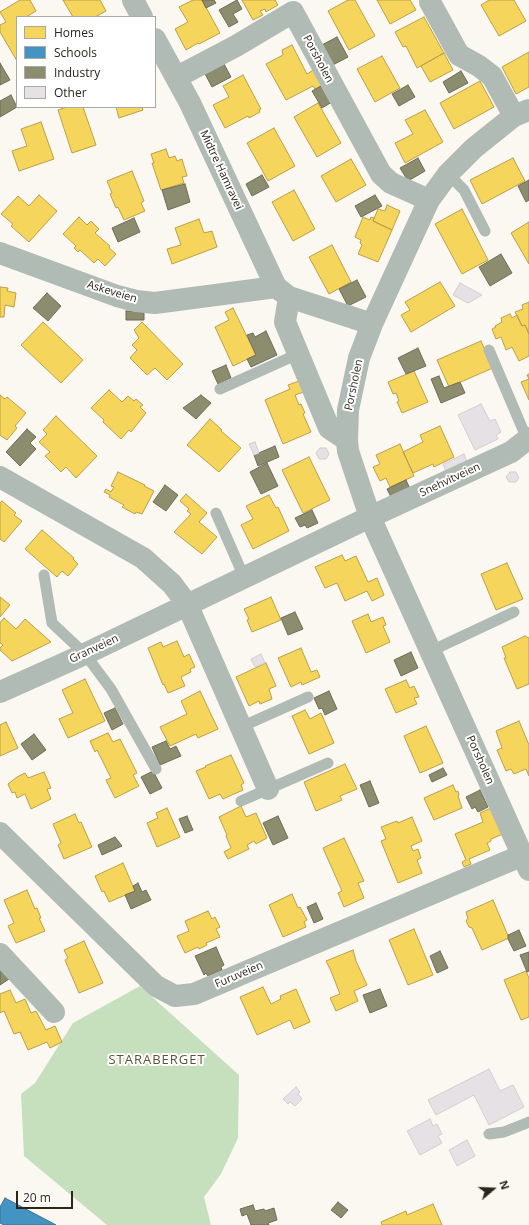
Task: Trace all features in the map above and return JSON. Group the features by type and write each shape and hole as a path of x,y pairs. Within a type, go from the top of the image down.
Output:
{"street":[{"path":"133,0 141,16"},
{"name":"Porsholen","path":"430,2 459,55 479,66 492,76 522,113 474,148 448,174 429,200 372,324 359,358 348,410 348,451 370,517 526,862"},
{"name":"Porsholen","path":"177,77 236,46 293,12 381,174 391,183 429,200"},
{"name":"Midtre Hamravei","path":"156,41 177,77 282,292"},
{"name":"Askeveien","path":"0,253 117,296 136,301 155,303 282,292"},
{"path":"347,440 329,428 286,322 282,292 372,324"},
{"name":"Snehvitveien","path":"370,517 511,452 528,440"},
{"path":"0,477 143,558 172,584 187,604 268,789"},
{"name":"Granveien","path":"2,688 85,654 370,517"},
{"name":"Furuveien","path":"0,833 156,986 175,996 194,994 526,862"},
{"path":"0,954 54,1012"}],"lane":[{"path":"448,174 464,190 485,231"},
{"path":"489,350 528,440"},
{"path":"220,389 301,360"},
{"path":"216,513 244,577"},
{"path":"44,575 52,623 85,654 115,696 156,769"},
{"path":"430,651 514,612"},
{"path":"241,727 308,697"},
{"path":"241,801 328,763"},
{"path":"489,1134 504,1132 529,1122"}],"green space":[{"path":"140,986 239,1075 238,1138 221,1174 204,1197 211,1225 107,1225 24,1156 21,1094 35,1083 73,1023"}],"building: Homes":[{"path":"20,0 30,0 36,11 28,16 16,16 16,59 0,32 0,25 6,22 0,12"},
{"path":"63,0 100,0 106,11 97,16 72,16"},
{"path":"193,0 202,0 220,33 186,50 175,29 188,22 179,7"},
{"path":"242,0 275,0 278,5 266,12 265,9 260,11 263,15 253,20"},
{"path":"348,0 355,0 375,36 349,50 328,11"},
{"path":"377,0 410,0 416,10 390,24"},
{"path":"489,0 514,0 526,21 499,36 481,5"},
{"path":"424,17 444,53 417,68 406,46 403,47 395,32"},
{"path":"292,45 307,74 318,67 327,83 315,89 313,86 286,100 266,64 283,55 282,50"},
{"path":"529,52 529,87 516,94 502,67"},
{"path":"444,53 453,70 430,82 421,66"},
{"path":"382,56 400,88 375,102 357,69"},
{"path":"243,75 261,109 259,110 260,112 249,118 248,116 225,128 213,105 229,97 223,86"},
{"path":"480,81 494,107 454,129 440,103"},
{"path":"318,103 341,143 317,157 294,117"},
{"path":"64,108 83,108 96,145 72,153 58,110"},
{"path":"116,108 142,108 143,110 119,118"},
{"path":"425,110 443,142 405,163 395,143 413,134 405,120"},
{"path":"41,122 54,159 19,171 12,151 27,146 21,129"},
{"path":"274,128 295,166 268,181 247,143"},
{"path":"166,149 169,158 175,156 177,161 182,159 187,176 182,177 184,183 161,190 152,163 154,163 151,154"},
{"path":"513,158 525,181 482,204 470,180"},
{"path":"351,159 366,185 336,202 321,176"},
{"path":"132,171 144,201 141,203 145,211 124,220 118,207 116,208 110,194 112,193 107,181"},
{"path":"294,190 315,229 293,241 272,202"},
{"path":"39,195 57,211 29,242 11,226 13,224 1,214 18,196 29,206"},
{"path":"387,205 400,211 392,230 373,221 378,209 385,211"},
{"path":"462,209 488,260 462,274 435,224"},
{"path":"79,217 87,225 91,221 99,229 95,233 110,246 109,248 116,254 105,266 98,259 94,263 80,250 78,252 74,248 76,246 63,234"},
{"path":"363,217 370,220 371,217 374,218 373,221 392,230 378,262 358,254 362,245 360,243 361,240 355,237"},
{"path":"199,219 204,233 212,231 217,247 172,264 167,249 181,245 175,228"},
{"path":"529,222 529,264 511,233"},
{"path":"332,245 351,282 329,294 309,257"},
{"path":"440,282 455,306 411,332 401,315 410,310 405,302"},
{"path":"0,287 8,288 7,291 16,293 14,307 5,305 4,317 0,317"},
{"path":"529,302 529,334 525,325 522,326 515,312 523,309 522,305"},
{"path":"233,308 256,355 233,366 215,327 229,320 225,312"},
{"path":"510,314 512,318 517,315 522,326 525,325 529,334 529,356 519,361 512,347 506,350 501,337 496,339 492,329 502,322 501,318"},
{"path":"43,322 83,360 61,383 21,345"},
{"path":"142,322 183,364 167,380 155,368 147,375 130,358 137,350 132,345 139,338 134,330"},
{"path":"481,341 493,368 449,387 437,360"},
{"path":"414,371 428,402 402,413 397,402 399,401 396,393 393,394 388,382"},
{"path":"529,379 529,400 521,382"},
{"path":"299,381 304,392 295,395 299,405 301,404 305,413 303,414 311,432 283,444 265,400 290,389 288,385"},
{"path":"109,390 122,402 128,396 134,401 136,399 143,405 140,407 146,413 131,432 129,430 121,439 91,408"},
{"path":"0,395 5,399 7,397 26,413 15,426 17,428 7,440 0,435"},
{"path":"56,416 97,456 76,478 66,467 61,472 45,456 50,452 39,442 47,434 43,430"},
{"path":"210,419 222,430 221,431 241,448 219,472 187,445"},
{"path":"440,426 454,457 434,467 433,464 413,473 403,452 423,442 420,435"},
{"path":"400,444 414,476 390,487 386,478 380,481 373,467 380,464 376,455"},
{"path":"309,457 330,500 303,513 282,470"},
{"path":"118,472 154,491 142,514 136,512 135,514 122,507 124,505 109,497 110,495 104,492 106,489 111,492 114,487 111,486"},
{"path":"186,494 207,513 199,522 217,537 202,554 174,532 191,514 187,511 189,509 180,501"},
{"path":"269,495 276,508 278,507 289,531 253,549 241,525 253,519 246,506"},
{"path":"2,501 16,513 14,515 22,521 4,542 0,539 0,503"},
{"path":"42,530 74,558 73,559 78,564 68,576 62,571 57,577 25,549"},
{"path":"342,555 345,561 356,556 368,582 377,578 384,595 372,601 367,591 345,601 337,583 325,588 315,567"},
{"path":"507,563 523,599 496,610 481,574"},
{"path":"0,597 10,605 0,617"},
{"path":"271,597 281,620 252,632 247,620 249,619 244,609"},
{"path":"368,614 371,622 383,617 386,625 383,626 390,642 366,653 352,621"},
{"path":"4,618 16,629 25,619 51,642 12,661 0,650 3,645 0,643 0,623"},
{"path":"525,636 529,638 529,684 517,689 504,658 506,658 502,647"},
{"path":"177,641 184,657 189,654 195,667 190,669 191,672 181,677 185,686 168,693 164,684 163,685 148,648 161,642 163,647"},
{"path":"301,648 311,672 317,670 320,677 302,685 301,682 291,687 278,658"},
{"path":"266,663 276,686 269,689 272,699 260,704 259,701 249,706 236,677"},
{"path":"85,679 105,721 68,738 59,719 73,713 62,690"},
{"path":"406,680 410,688 414,686 419,697 414,698 417,704 396,713 385,689"},
{"path":"200,691 218,729 198,738 196,734 170,746 160,727 187,714 181,701"},
{"path":"305,710 310,719 321,713 334,743 309,754 292,716"},
{"path":"519,721 529,745 529,776 526,769 514,774 511,769 506,771 497,750 502,748 496,731"},
{"path":"6,722 18,748 0,756 0,725"},
{"path":"426,726 443,763 420,773 404,736"},
{"path":"108,733 113,742 120,739 137,773 133,775 139,786 115,798 106,780 111,778 97,750 95,752 90,741"},
{"path":"231,755 244,783 241,785 243,790 223,799 220,794 209,799 196,771"},
{"path":"345,764 357,789 340,796 342,800 316,811 304,782"},
{"path":"44,772 51,788 47,789 51,799 31,809 25,794 17,798 15,792 12,793 8,784 25,773 28,778"},
{"path":"453,785 456,792 458,791 462,808 434,820 424,798"},
{"path":"241,806 246,817 256,813 267,838 256,844 254,841 247,845 249,849 228,859 224,852 231,848 219,817"},
{"path":"167,808 180,837 157,847 147,823 158,818 156,813"},
{"path":"491,808 503,834 491,839 491,841 487,843 490,850 469,859 471,864 464,867 462,862 466,860 455,834 483,822 480,813"},
{"path":"75,814 79,823 81,822 92,847 64,859 58,845 61,843 53,824"},
{"path":"412,817 422,841 411,846 413,851 418,849 421,858 417,860 422,873 398,883 381,841 386,839 381,827 397,821 398,823"},
{"path":"344,838 364,881 358,883 364,898 344,907 338,893 342,891 323,848"},
{"path":"123,863 135,891 109,902 104,891 102,892 95,876"},
{"path":"27,890 35,909 37,908 41,918 39,918 45,931 16,943 8,926 14,923 4,900"},
{"path":"292,894 298,908 300,907 307,920 304,922 306,927 283,937 269,905"},
{"path":"493,900 509,938 482,950 472,928 469,927 466,921 468,918 466,912"},
{"path":"208,911 212,919 215,917 220,927 216,929 220,937 206,943 207,945 199,949 198,947 185,953 177,936 189,931 185,921"},
{"path":"414,929 433,975 408,985 389,940"},
{"path":"84,941 103,983 79,993 65,960 68,958 64,950"},
{"path":"353,950 356,961 367,985 354,991 358,1001 336,1011 330,998 340,994 326,961"},
{"path":"526,971 529,978 529,1017 521,1020 504,980"},
{"path":"263,987 271,1004 281,999 280,996 296,989 310,1022 294,1029 290,1020 257,1035 240,997"},
{"path":"10,990 16,1003 25,999 31,1013 36,1011 46,1030 55,1026 62,1042 50,1048 47,1042 28,1050 20,1032 14,1034 4,1011 0,1013 0,994"},
{"path":"433,1204 442,1225 382,1225 381,1222 406,1211 407,1215"}],"building: Schools":[{"path":"5,1198 56,1225 4,1225 0,1223 0,1207"}],"building: Industry":[{"path":"202,0 214,0 216,3 206,8"},
{"path":"237,0 242,9 233,14 238,22 229,27 219,10"},
{"path":"337,37 348,57 329,67 318,47"},
{"path":"223,62 231,77 212,87 204,72"},
{"path":"0,63 10,80 0,85"},
{"path":"461,71 468,83 449,93 443,82"},
{"path":"327,83 337,99 322,108 312,91"},
{"path":"408,85 415,97 399,106 392,94"},
{"path":"11,95 16,108 0,117 0,101"},
{"path":"418,158 425,171 408,181 400,168"},
{"path":"262,175 269,187 252,196 246,184"},
{"path":"529,180 529,200 526,202 518,186"},
{"path":"185,184 190,202 168,210 162,190"},
{"path":"375,195 382,206 361,217 355,206"},
{"path":"134,218 140,232 118,242 112,228"},
{"path":"501,254 512,273 490,286 479,267"},
{"path":"357,280 366,297 348,306 339,289"},
{"path":"47,293 61,306 48,321 33,308"},
{"path":"126,311 144,311 144,320 126,320"},
{"path":"266,331 277,355 251,367 247,359 256,355 247,335 253,333 255,337"},
{"path":"418,348 426,366 406,374 398,358"},
{"path":"226,365 231,378 218,384 212,371"},
{"path":"439,376 444,388 460,382 465,393 441,403 431,379"},
{"path":"201,395 211,403 196,419 183,408"},
{"path":"27,429 36,437 30,443 36,449 20,466 6,452"},
{"path":"275,446 279,457 258,466 254,455"},
{"path":"267,463 278,486 261,494 250,472"},
{"path":"406,480 411,491 391,497 387,489"},
{"path":"165,485 178,495 166,511 153,502"},
{"path":"312,510 318,523 307,528 305,525 300,527 295,518"},
{"path":"295,612 303,629 288,635 281,618"},
{"path":"411,652 418,668 401,676 394,660"},
{"path":"329,691 337,709 325,715 322,708 319,709 314,698"},
{"path":"115,708 123,724 112,730 104,713"},
{"path":"34,734 46,750 32,760 21,744"},
{"path":"166,741 170,749 176,746 181,756 160,765 152,747"},
{"path":"443,768 447,775 432,782 429,775"},
{"path":"153,771 162,788 150,794 141,777"},
{"path":"370,781 379,803 369,807 360,785"},
{"path":"480,790 488,807 478,812 475,807 472,809 466,797"},
{"path":"187,816 193,830 185,833 179,819"},
{"path":"278,816 288,838 273,845 263,823"},
{"path":"115,837 122,846 102,855 98,845"},
{"path":"138,883 142,892 146,890 151,900 131,909 125,895 135,891 133,886"},
{"path":"316,903 323,919 314,923 307,907"},
{"path":"519,930 526,946 514,951 508,939 508,935"},
{"path":"216,947 224,965 221,967 222,970 208,976 206,973 204,975 195,956"},
{"path":"440,951 448,968 437,973 430,956"},
{"path":"529,952 529,971 527,972 520,955"},
{"path":"0,965 9,979 0,985"},
{"path":"380,989 387,1006 370,1013 363,995"},
{"path":"338,1202 348,1210 341,1218 331,1210"},
{"path":"253,1205 255,1211 264,1209 265,1211 274,1208 277,1220 268,1223 269,1225 251,1225 247,1214 242,1216 240,1209"}],"building: Other":[{"path":"460,283 482,295 468,303 453,295"},
{"path":"481,404 490,421 495,419 501,432 496,435 498,439 475,450 458,415"},
{"path":"255,442 259,453 254,455 249,444"},
{"path":"320,448 326,448 329,454 326,459 319,459 316,453"},
{"path":"464,454 468,465 447,474 443,464"},
{"path":"510,472 516,472 519,478 516,482 509,482 506,477"},
{"path":"261,654 265,663 255,667 251,659"},
{"path":"489,1069 500,1091 513,1085 524,1107 489,1125 474,1095 436,1115 428,1100"},
{"path":"296,1087 300,1092 298,1094 302,1099 295,1106 290,1102 288,1104 283,1099"},
{"path":"430,1119 433,1126 437,1124 442,1134 438,1136 442,1143 420,1155 407,1131"},
{"path":"467,1140 475,1156 457,1166 449,1150"}],"district":[{"name":"STARABERGET","path":"157,1060"}]}
